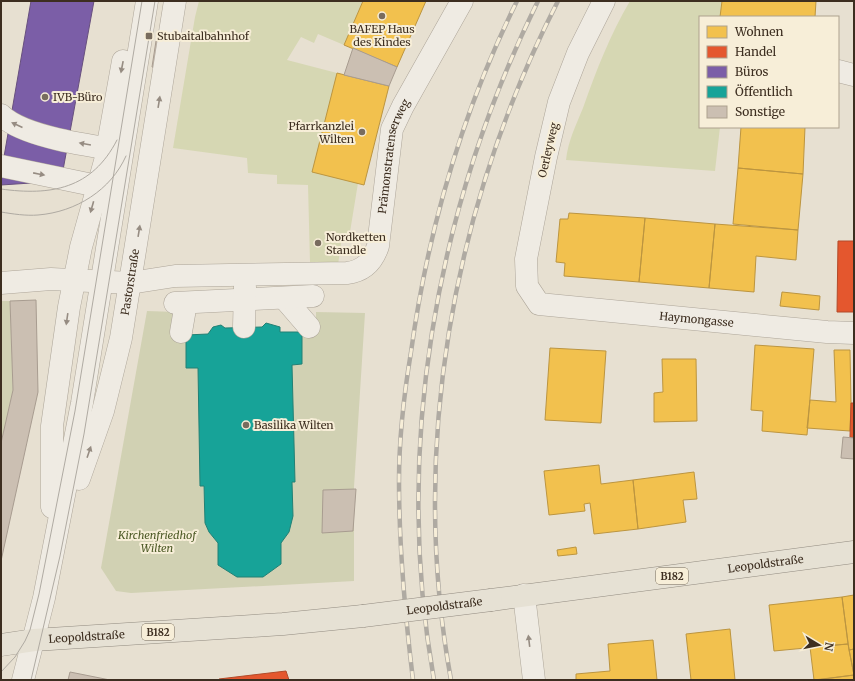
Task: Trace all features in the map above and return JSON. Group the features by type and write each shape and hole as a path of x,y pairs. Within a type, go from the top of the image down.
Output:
{"main road":[{"name":"Leopoldstraße","path":"34,640 283,624 363,616 854,552"},
{"name":"B182","path":"1,645 34,640"}],"street":[{"name":"Pastorstraße","path":"115,149 136,1"},
{"name":"Pastorstraße","path":"52,554 52,426 74,280 107,188 147,1"},
{"name":"Pastorstraße","path":"52,554 103,411 118,354 175,1"},
{"name":"Prämonstratenserweg","path":"1,283 51,279 130,283 175,276 351,273 364,267 373,259 378,243 392,129 403,106 462,1"},
{"name":"Oerleyweg","path":"540,304 527,286 526,259 546,157 559,102 578,53 604,1"},
{"path":"839,71 854,75"},
{"path":"1,115 13,124 43,135 151,155"},
{"path":"1,166 107,188 144,194"},
{"name":"Pastorstraße","path":"23,680 34,640 79,419 102,282 107,188"},
{"path":"244,327 245,293"},
{"path":"181,332 181,303 245,293 284,298 313,296"},
{"path":"284,298 308,327"},
{"name":"Haymongasse","path":"540,304 819,331 854,332"},
{"path":"524,595 534,680"}],"green space":[{"path":"199,1 363,1 344,45 318,34 314,43 301,37 287,60 337,73 358,183 349,238 341,243 338,265 310,262 308,185 277,184 277,175 248,173 247,158 173,148"},
{"path":"630,1 722,1 720,16 699,16 699,128 720,128 715,171 566,160 573,133 598,67 616,27"},
{"path":"1,301 10,301 13,390 1,443"},
{"name":"Kirchenfriedhof Wilten","path":"147,311 176,312 186,335 186,368 198,368 205,523 209,532 218,543 218,565 237,577 263,577 281,564 281,543 292,482 292,365 302,364 302,332 316,321 316,312 365,313 354,487 354,581 131,593 116,591 101,568"}],"building: Wohnen":[{"path":"363,1 426,1 397,67 344,45"},
{"path":"722,1 816,1 815,16 720,16"},
{"path":"337,73 389,86 364,185 312,172"},
{"path":"741,128 805,128 803,174 738,168"},
{"path":"738,168 803,174 798,230 733,224"},
{"path":"569,213 645,218 639,282 564,276 565,263 556,262 560,219 568,219"},
{"path":"645,218 715,224 709,288 639,282"},
{"path":"715,224 798,230 796,260 756,256 754,292 709,288"},
{"path":"782,292 820,296 819,310 780,306"},
{"path":"755,345 814,349 807,435 762,431 763,411 751,410"},
{"path":"550,348 606,351 601,423 545,420"},
{"path":"834,350 850,350 850,431 807,428 810,400 836,402"},
{"path":"662,359 696,359 697,421 654,422 654,393 663,392"},
{"path":"599,465 601,484 633,480 638,529 594,534 590,503 584,504 585,511 549,515 544,471"},
{"path":"694,472 697,499 683,500 686,522 638,529 633,480"},
{"path":"576,547 577,554 558,556 557,550"},
{"path":"854,595 854,649 849,650 842,597"},
{"path":"842,597 848,644 774,651 769,605"},
{"path":"730,629 735,680 691,680 686,634"},
{"path":"653,640 657,680 576,680 576,674 610,671 608,644"},
{"path":"848,644 854,675 814,680 810,647"},
{"path":"854,649 854,675 849,650"},
{"path":"854,675 854,680 817,680"}],"building: Handel":[{"path":"838,241 854,241 854,312 837,312"},
{"path":"851,403 854,403 854,438 850,437"},
{"path":"286,671 289,680 219,680 219,679"}],"building: Büros":[{"name":"IVB-Büro","path":"31,1 94,1 61,181 1,185 1,174"}],"building: Öffentlich":[{"name":"Basilika Wilten","path":"266,323 280,327 280,332 302,332 302,364 292,365 295,482 292,482 293,516 289,532 281,543 281,564 263,577 237,577 218,565 218,543 209,532 205,523 204,486 200,486 198,368 186,368 186,335 208,334 213,327 221,325 225,328 262,327"}],"building: Sonstige":[{"path":"156,41 161,41 157,68 152,67"},
{"path":"353,48 397,67 389,86 344,75"},
{"path":"36,300 38,392 1,561 1,443 13,390 10,301"},
{"path":"843,437 854,438 854,459 841,458"},
{"path":"356,489 353,531 322,533 323,490"},
{"path":"70,672 110,680 68,680"}],"tram line":[{"path":"1,672 15,657 25,641 30,630 39,594 75,411 142,1"},
{"path":"31,680 60,556 84,434 155,1"},
{"path":"1,189 37,191 68,186 82,179 95,169 107,156 117,140"},
{"path":"1,212 38,215 52,213 79,204 102,189 111,179 126,156"}],"railway":[{"path":"413,680 403,581 399,506 401,432 408,368 427,261 450,172 480,85 497,43 517,1"},
{"path":"434,680 422,593 418,506 422,419 432,333 449,247 473,163 502,81 538,1"},
{"path":"451,680 439,593 435,506 438,419 449,332 466,246 491,162 521,80 558,1"}],"place":[{"name":"BAFEP Haus des Kindes","path":"382,16"},
{"name":"Stubaitalbahnhof","path":"149,36"},
{"name":"IVB-Büro","path":"45,97"},
{"name":"Pfarrkanzlei Wilten","path":"362,132"},
{"name":"Nordketten Standle","path":"318,243"},
{"name":"Basilika Wilten","path":"246,425"}]}
